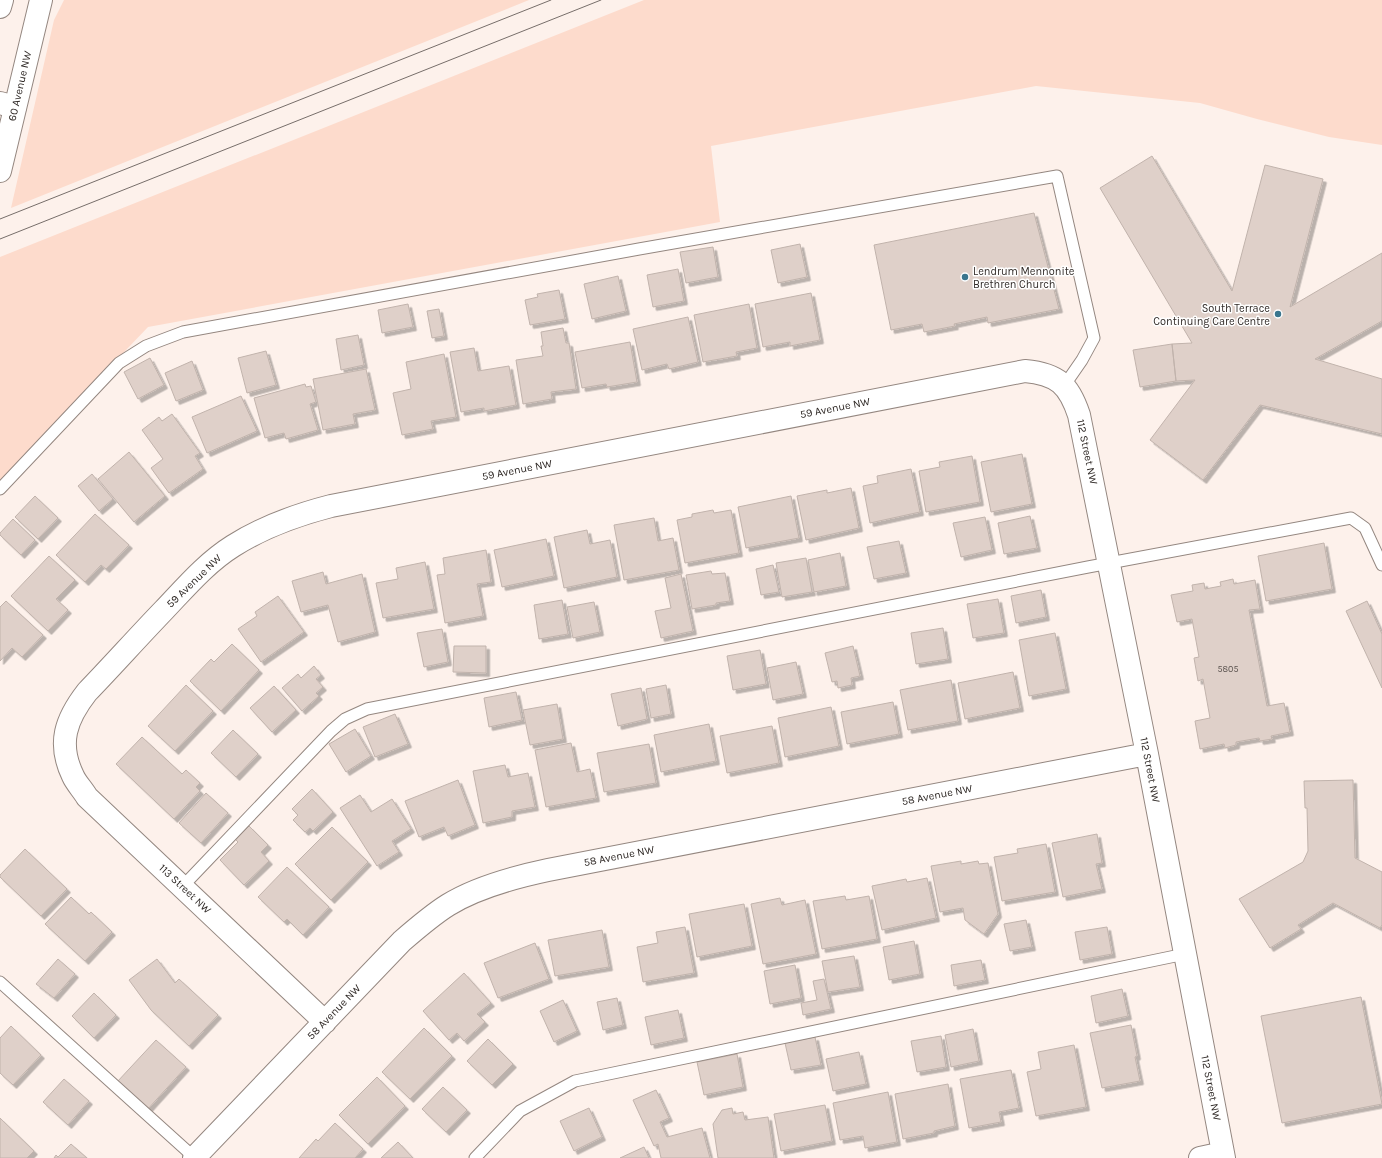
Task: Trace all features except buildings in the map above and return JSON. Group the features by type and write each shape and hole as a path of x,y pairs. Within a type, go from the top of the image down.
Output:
{"street":[{"path":"0,7 2,0"},
{"name":"60 Avenue NW","path":"0,171 8,105 40,0"},
{"name":"59 Avenue NW","path":"64,744 70,716 87,692 192,581 210,563 232,547 280,522 331,506 1025,371 1040,372 1054,378 1064,386"},
{"name":"112 Street NW","path":"1064,386 1074,398 1079,415 1110,563 1224,1156"},
{"name":"113 Street NW","path":"64,744 74,778 88,797 325,1022"},
{"name":"58 Avenue NW","path":"194,1158 402,941 426,920 450,904 481,889 515,877 1147,754"},
{"path":"1200,1158 1224,1156"}],"lane":[{"path":"0,489 119,363 146,346 183,332 647,247 1057,176 1094,338 1082,360 1064,386"},
{"path":"183,886 331,731 345,719 367,709 1110,563 1351,518 1365,528 1382,565"},
{"path":"475,1158 520,1111 575,1081 1185,954"},
{"path":"0,982 194,1158"}],"shaded area":[{"path":"64,0 529,0 11,208 54,20"},
{"path":"644,0 1382,0 1382,145 1329,137 1200,103 1036,86 711,146 720,222 148,327 0,482 0,257"}],"tram line":[{"path":"0,219 551,0"},
{"path":"0,239 601,0"}],"place":[{"name":"Lendrum Mennonite Brethren Church","path":"965,277"},
{"name":"South Terrace Continuing Care Centre","path":"1278,314"}]}
